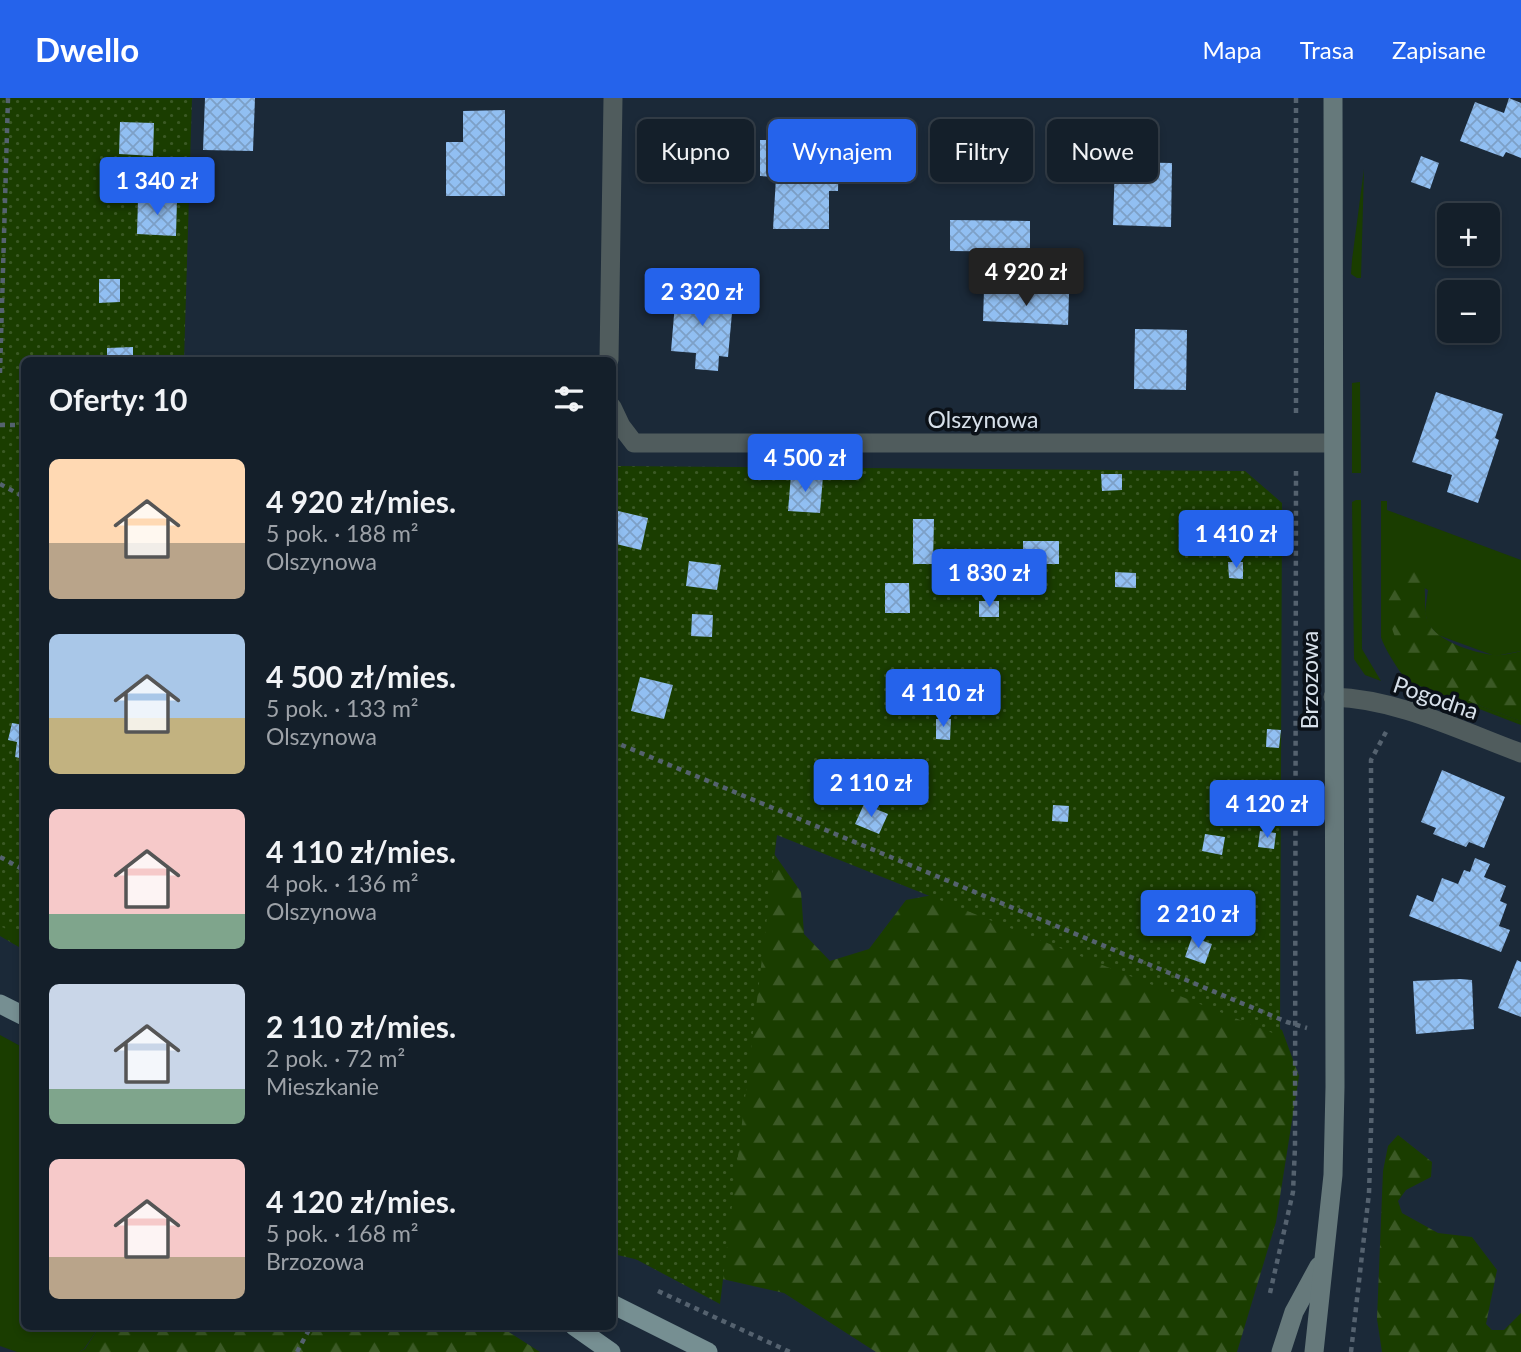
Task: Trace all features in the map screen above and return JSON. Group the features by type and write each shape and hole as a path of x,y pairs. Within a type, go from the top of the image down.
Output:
{"main road":[{"name":"Brzozowa","path":"1314,1352 1319,1322 1321,1262 1333,1175 1333,98"},
{"path":"0,1004 21,1014"},
{"name":"Brzozowa","path":"1281,1352 1294,1312 1321,1262"},
{"path":"616,1306 708,1352"},
{"path":"580,1330 611,1352"}],"street":[{"path":"609,357 613,98"},
{"name":"Olszynowa","path":"616,415 634,443 1333,443"},
{"name":"Pogodna","path":"1333,698 1362,698 1392,705 1521,753"}],"path":[{"path":"0,373 8,98"},
{"path":"1296,98 1296,424"},
{"path":"0,425 21,425"},
{"path":"1268,1300 1293,1192 1296,467"},
{"path":"0,484 21,495"},
{"path":"1351,1352 1370,1179 1371,760 1389,724"},
{"path":"616,743 1295,1024 1335,1036"},
{"path":"0,858 21,868"},
{"path":"659,1291 790,1352"},
{"path":"297,1352 310,1330"}],"green space":[{"path":"0,98 192,98 184,357 21,357 21,936 0,926"},
{"path":"1364,169 1361,278 1357,278 1351,274"},
{"path":"1360,382 1361,473 1352,473 1352,383"},
{"path":"616,466 1245,471 1282,503 1280,1036 777,835 720,1304 616,1249"},
{"path":"1361,500 1362,649 1381,681 1365,675 1354,659 1352,502"},
{"path":"1381,501 1387,501 1387,510 1521,560 1521,651 1495,656 1438,635 1428,624 1425,612 1428,590 1393,571 1473,703 1521,721 1521,725 1409,682 1393,661 1381,637"},
{"path":"1412,569 1422,574 1426,617 1432,629 1439,635 1456,645 1486,654 1500,655 1521,651 1521,721 1457,696 1420,672 1406,656 1395,637 1389,614 1388,592 1393,571"},
{"path":"616,748 772,851 801,892 804,934 830,961 869,949 906,900 960,890 1282,1030 1299,1076 1276,1222 1237,1352 876,1352 784,1293 616,1255"},
{"path":"0,884 21,895 21,948 0,936"},
{"path":"0,1035 21,1046 21,1330 97,1330 79,1352 17,1352 0,1346"},
{"path":"1398,1135 1432,1162 1431,1177 1406,1190 1398,1201 1402,1213 1438,1233 1472,1237 1497,1270 1486,1324 1492,1330 1504,1330 1521,1313 1521,1352 1382,1352 1377,1319 1383,1171 1388,1146"},
{"path":"97,1330 506,1330 540,1352 79,1352 85,1349"}],"building":[{"path":"205,98 255,98 253,151 203,150"},
{"path":"1509,98 1521,103 1521,158 1506,152 1503,157 1460,141 1475,102 1504,113"},
{"path":"505,110 505,196 446,196 446,142 463,142 463,111"},
{"path":"120,122 154,123 153,156 119,154"},
{"path":"760,140 768,140 768,176 760,176"},
{"path":"1421,156 1439,163 1430,189 1411,182"},
{"path":"1158,163 1172,163 1171,227 1113,225 1114,182 1158,182"},
{"path":"776,182 838,182 838,191 829,191 829,229 773,229"},
{"path":"138,199 177,200 176,236 137,234"},
{"path":"950,220 1030,221 1030,252 950,251"},
{"path":"99,279 120,279 120,302 99,303"},
{"path":"984,290 1069,294 1068,325 983,321"},
{"path":"676,291 724,295 723,312 732,313 728,357 719,356 718,371 695,369 696,353 671,351"},
{"path":"1135,329 1187,330 1186,390 1134,389"},
{"path":"133,347 133,357 107,357 107,348"},
{"path":"1436,392 1503,414 1495,438 1499,440 1478,503 1447,492 1452,475 1412,462"},
{"path":"791,474 823,476 820,513 788,511"},
{"path":"1101,474 1122,474 1122,490 1102,491"},
{"path":"616,510 648,518 641,550 616,544"},
{"path":"913,519 934,519 933,564 913,564"},
{"path":"1023,541 1059,541 1059,564 1023,564"},
{"path":"689,561 721,565 717,590 686,586"},
{"path":"1228,562 1243,562 1243,579 1229,578"},
{"path":"1115,572 1136,573 1136,588 1115,587"},
{"path":"885,583 909,583 910,613 885,613"},
{"path":"979,601 999,601 999,617 979,617"},
{"path":"692,614 713,615 712,637 691,636"},
{"path":"640,677 673,685 664,719 631,711"},
{"path":"936,719 951,719 950,740 936,739"},
{"path":"12,723 21,724 21,758 15,757 17,742 8,740"},
{"path":"1267,729 1281,730 1279,748 1266,747"},
{"path":"1442,770 1505,797 1484,848 1469,842 1466,847 1433,834 1436,828 1421,822"},
{"path":"1250,782 1278,784 1277,812 1248,810"},
{"path":"864,804 888,814 879,834 855,824"},
{"path":"1053,805 1069,806 1068,822 1052,821"},
{"path":"1260,831 1276,833 1274,849 1258,847"},
{"path":"1205,834 1225,837 1222,855 1202,851"},
{"path":"1475,858 1490,864 1484,877 1506,886 1500,901 1507,904 1499,926 1510,930 1501,952 1409,916 1417,895 1433,902 1442,878 1458,884 1464,870 1470,872"},
{"path":"1192,937 1212,944 1205,964 1185,957"},
{"path":"1517,960 1521,962 1521,1017 1498,1008"},
{"path":"1472,980 1474,1029 1416,1034 1413,981"}]}
